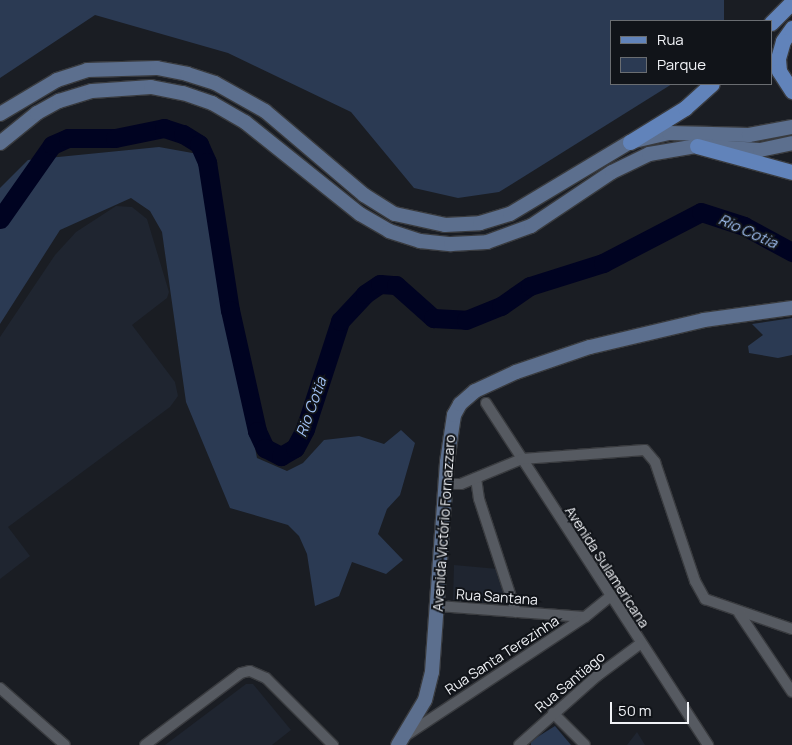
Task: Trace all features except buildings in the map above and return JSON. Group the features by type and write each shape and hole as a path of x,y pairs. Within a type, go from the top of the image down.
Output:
{"main road":[{"path":"772,22 792,2"},
{"path":"792,28 783,41 778,59 779,70 792,91"},
{"path":"0,114 57,80 88,70 157,68 187,74 215,83 265,111 364,195 394,214 445,225 480,223 510,214 685,108 711,85"},
{"path":"0,143 37,113 60,101 92,91 151,87 183,93 212,103 245,122 360,214 389,231 420,241 451,244 487,242 505,236 562,208 630,163 649,154 696,146 760,150 792,143"},
{"path":"630,142 669,133 750,135 792,127"},
{"path":"696,146 792,172"},
{"name":"Avenida Victório Fornazzaro","path":"398,745 408,734 425,700 432,672 445,484 454,415 475,391 516,372 590,347 704,320 792,308"}],"street":[{"name":"Avenida Sulamericana","path":"486,403 640,644 708,745"},
{"path":"445,484 461,484 522,459 645,450 655,462 695,581 709,601 739,613 792,628"},
{"path":"476,478 480,499 516,612"},
{"name":"Rua Santa Terezinha","path":"408,734 584,617 610,596"},
{"name":"Rua Santana","path":"438,606 584,617"},
{"path":"739,613 792,692"},
{"name":"Rua Santiago","path":"520,744 553,713 640,644"},
{"path":"145,745 241,673 254,672 266,678 333,745"},
{"path":"0,688 65,745"},
{"path":"553,713 585,745"}],"shaded area":[{"path":"116,206 132,207 147,219 169,292 167,298 132,325 175,382 178,396 170,407 8,527 30,556 0,579 0,337 55,255 76,232"},
{"path":"454,565 498,569 508,605 453,600"},
{"path":"246,684 253,684 291,730 272,745 165,745"},
{"path":"637,732 645,745 627,745"}],"green space":[{"path":"0,0 724,0 724,20 610,20 610,85 670,85 499,192 458,198 414,188 351,112 228,53 95,15 0,78"},
{"path":"159,147 198,154 257,458 287,471 303,463 324,440 359,436 384,444 401,430 415,443 400,495 387,509 378,534 403,560 386,574 352,562 339,596 315,606 307,554 299,536 288,525 230,508 186,402 162,232 150,211 131,198 60,230 0,324 0,188 28,160"},
{"path":"792,318 792,355 778,358 749,353 748,346 763,335 752,324"},
{"path":"555,726 571,745 531,745 531,741"}],"waterway":[{"name":"Rio Cotia","path":"0,219 52,145 68,138 115,138 164,128 183,134 199,144 207,162 230,310 257,431 265,448 281,456 295,448 305,429 340,321 365,294 380,284 396,285 433,318 466,320 501,306 530,286 603,263 701,212 744,226 792,252"}]}
